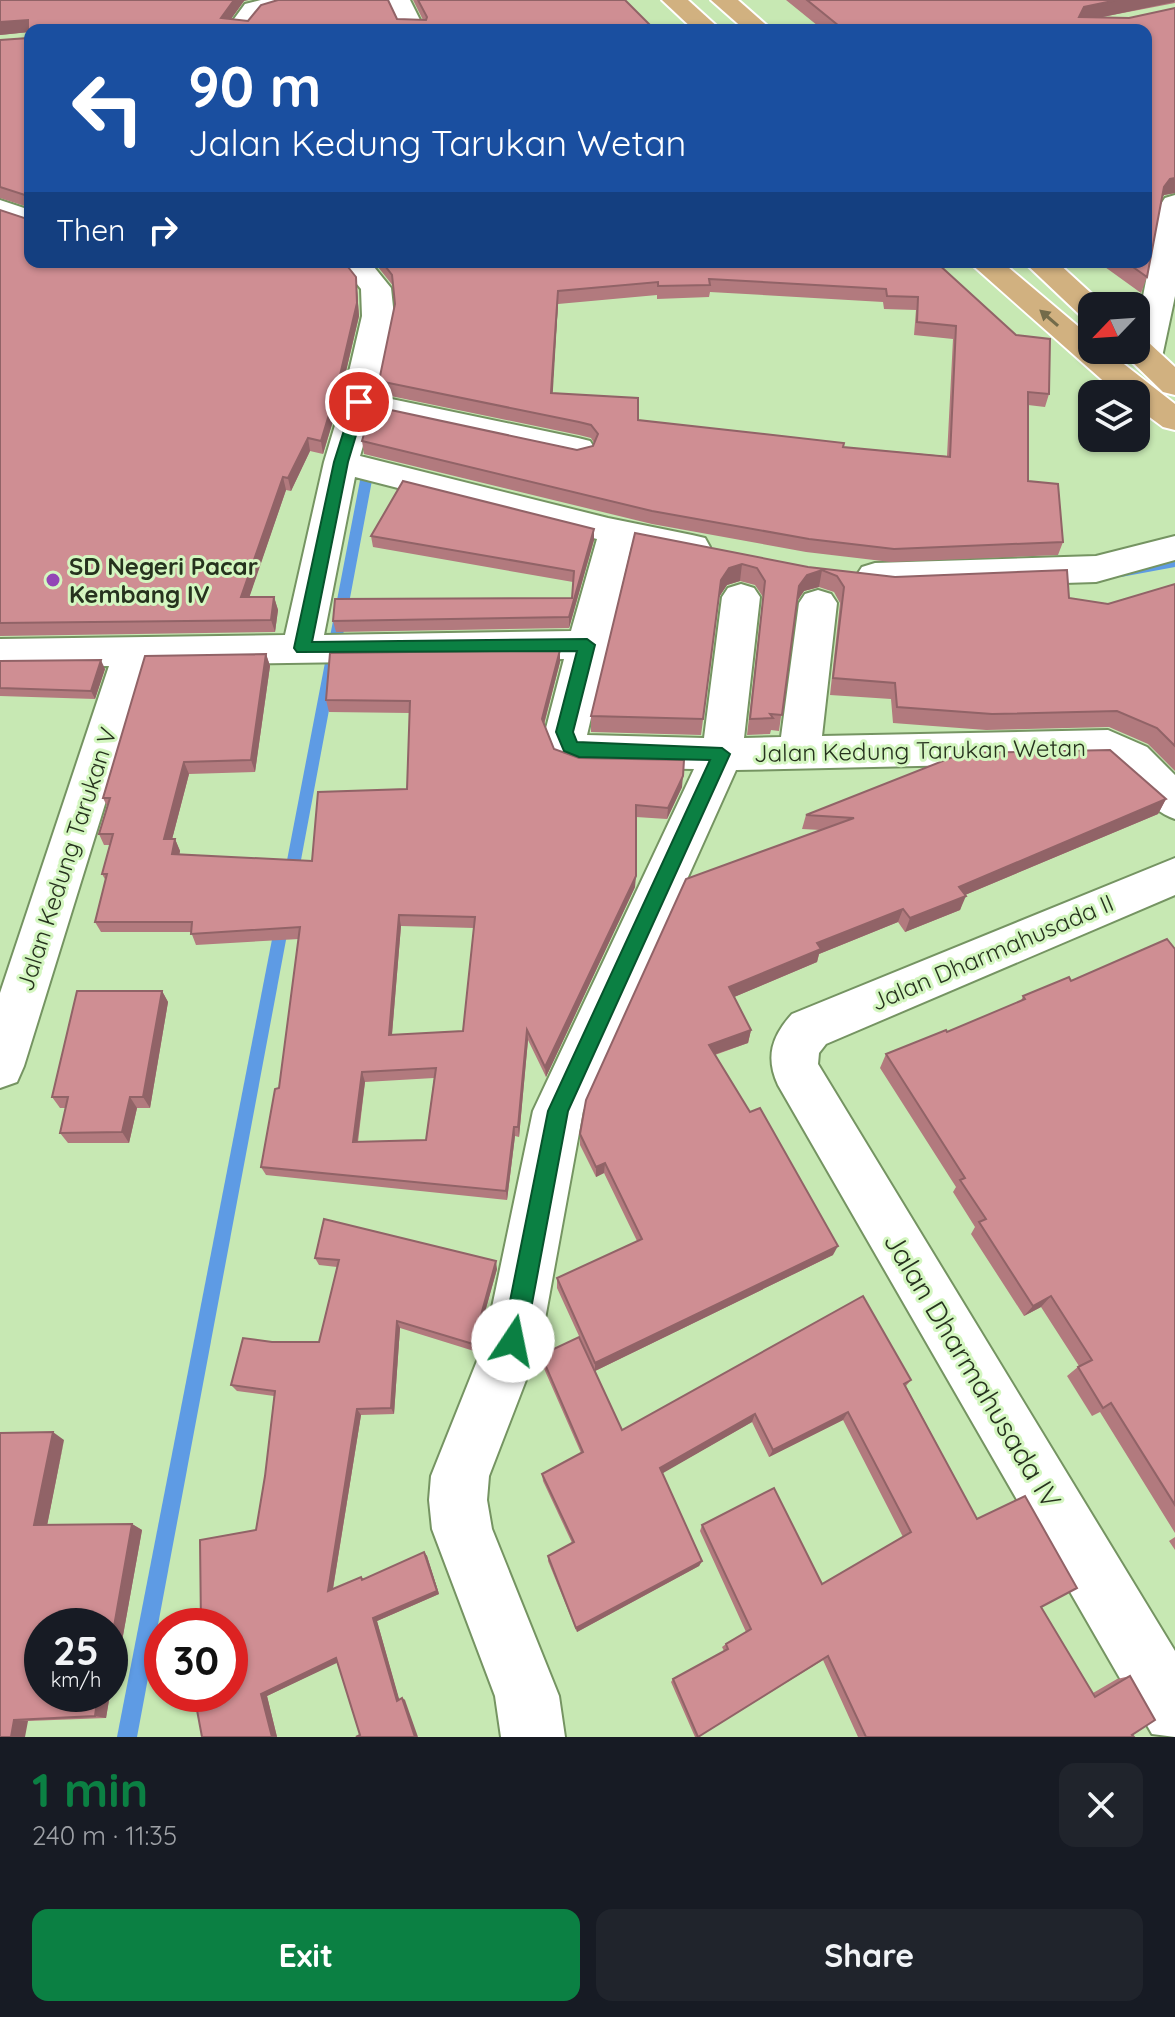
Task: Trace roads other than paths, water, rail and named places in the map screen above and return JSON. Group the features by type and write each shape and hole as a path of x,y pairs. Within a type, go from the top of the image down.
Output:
{"main road":[{"path":"674,0 702,24"},
{"path":"723,0 753,24"},
{"path":"991,268 1132,389 1175,420"},
{"path":"1046,268 1078,297"},
{"path":"1150,361 1175,385"}],"street":[{"path":"242,24 253,9 270,5 275,0"},
{"path":"398,0 410,24"},
{"path":"1150,325 1160,295 1175,204"},
{"path":"0,209 24,218"},
{"path":"308,648 341,462 359,402 378,316 376,288 359,268"},
{"path":"359,402 578,449"},
{"path":"341,462 608,530 727,554"},
{"path":"0,653 587,645 615,540"},
{"path":"849,573 891,578 1096,569 1175,548"},
{"path":"533,1737 527,1696 462,1529 458,1500 460,1476 513,1341 558,1111 722,754 741,597"},
{"path":"800,753 818,603"},
{"name":"Jalan Kedung Tarukan Wetan","path":"587,645 565,732 570,747 579,751 722,754 1108,746 1132,758 1175,802"},
{"name":"Jalan Kedung Tarukan V","path":"0,1066 133,652"},
{"name":"Jalan Dharmahusada II","path":"809,1029 1172,883"},
{"name":"Jalan Dharmahusada IV","path":"809,1029 795,1047 795,1069 1175,1711"}],"waterway":[{"path":"291,876 368,470 374,472"},
{"path":"1121,573 1175,563"},
{"path":"127,1737 282,924"}],"place":[{"name":"SD Negeri Pacar Kembang IV","path":"53,580"}]}
